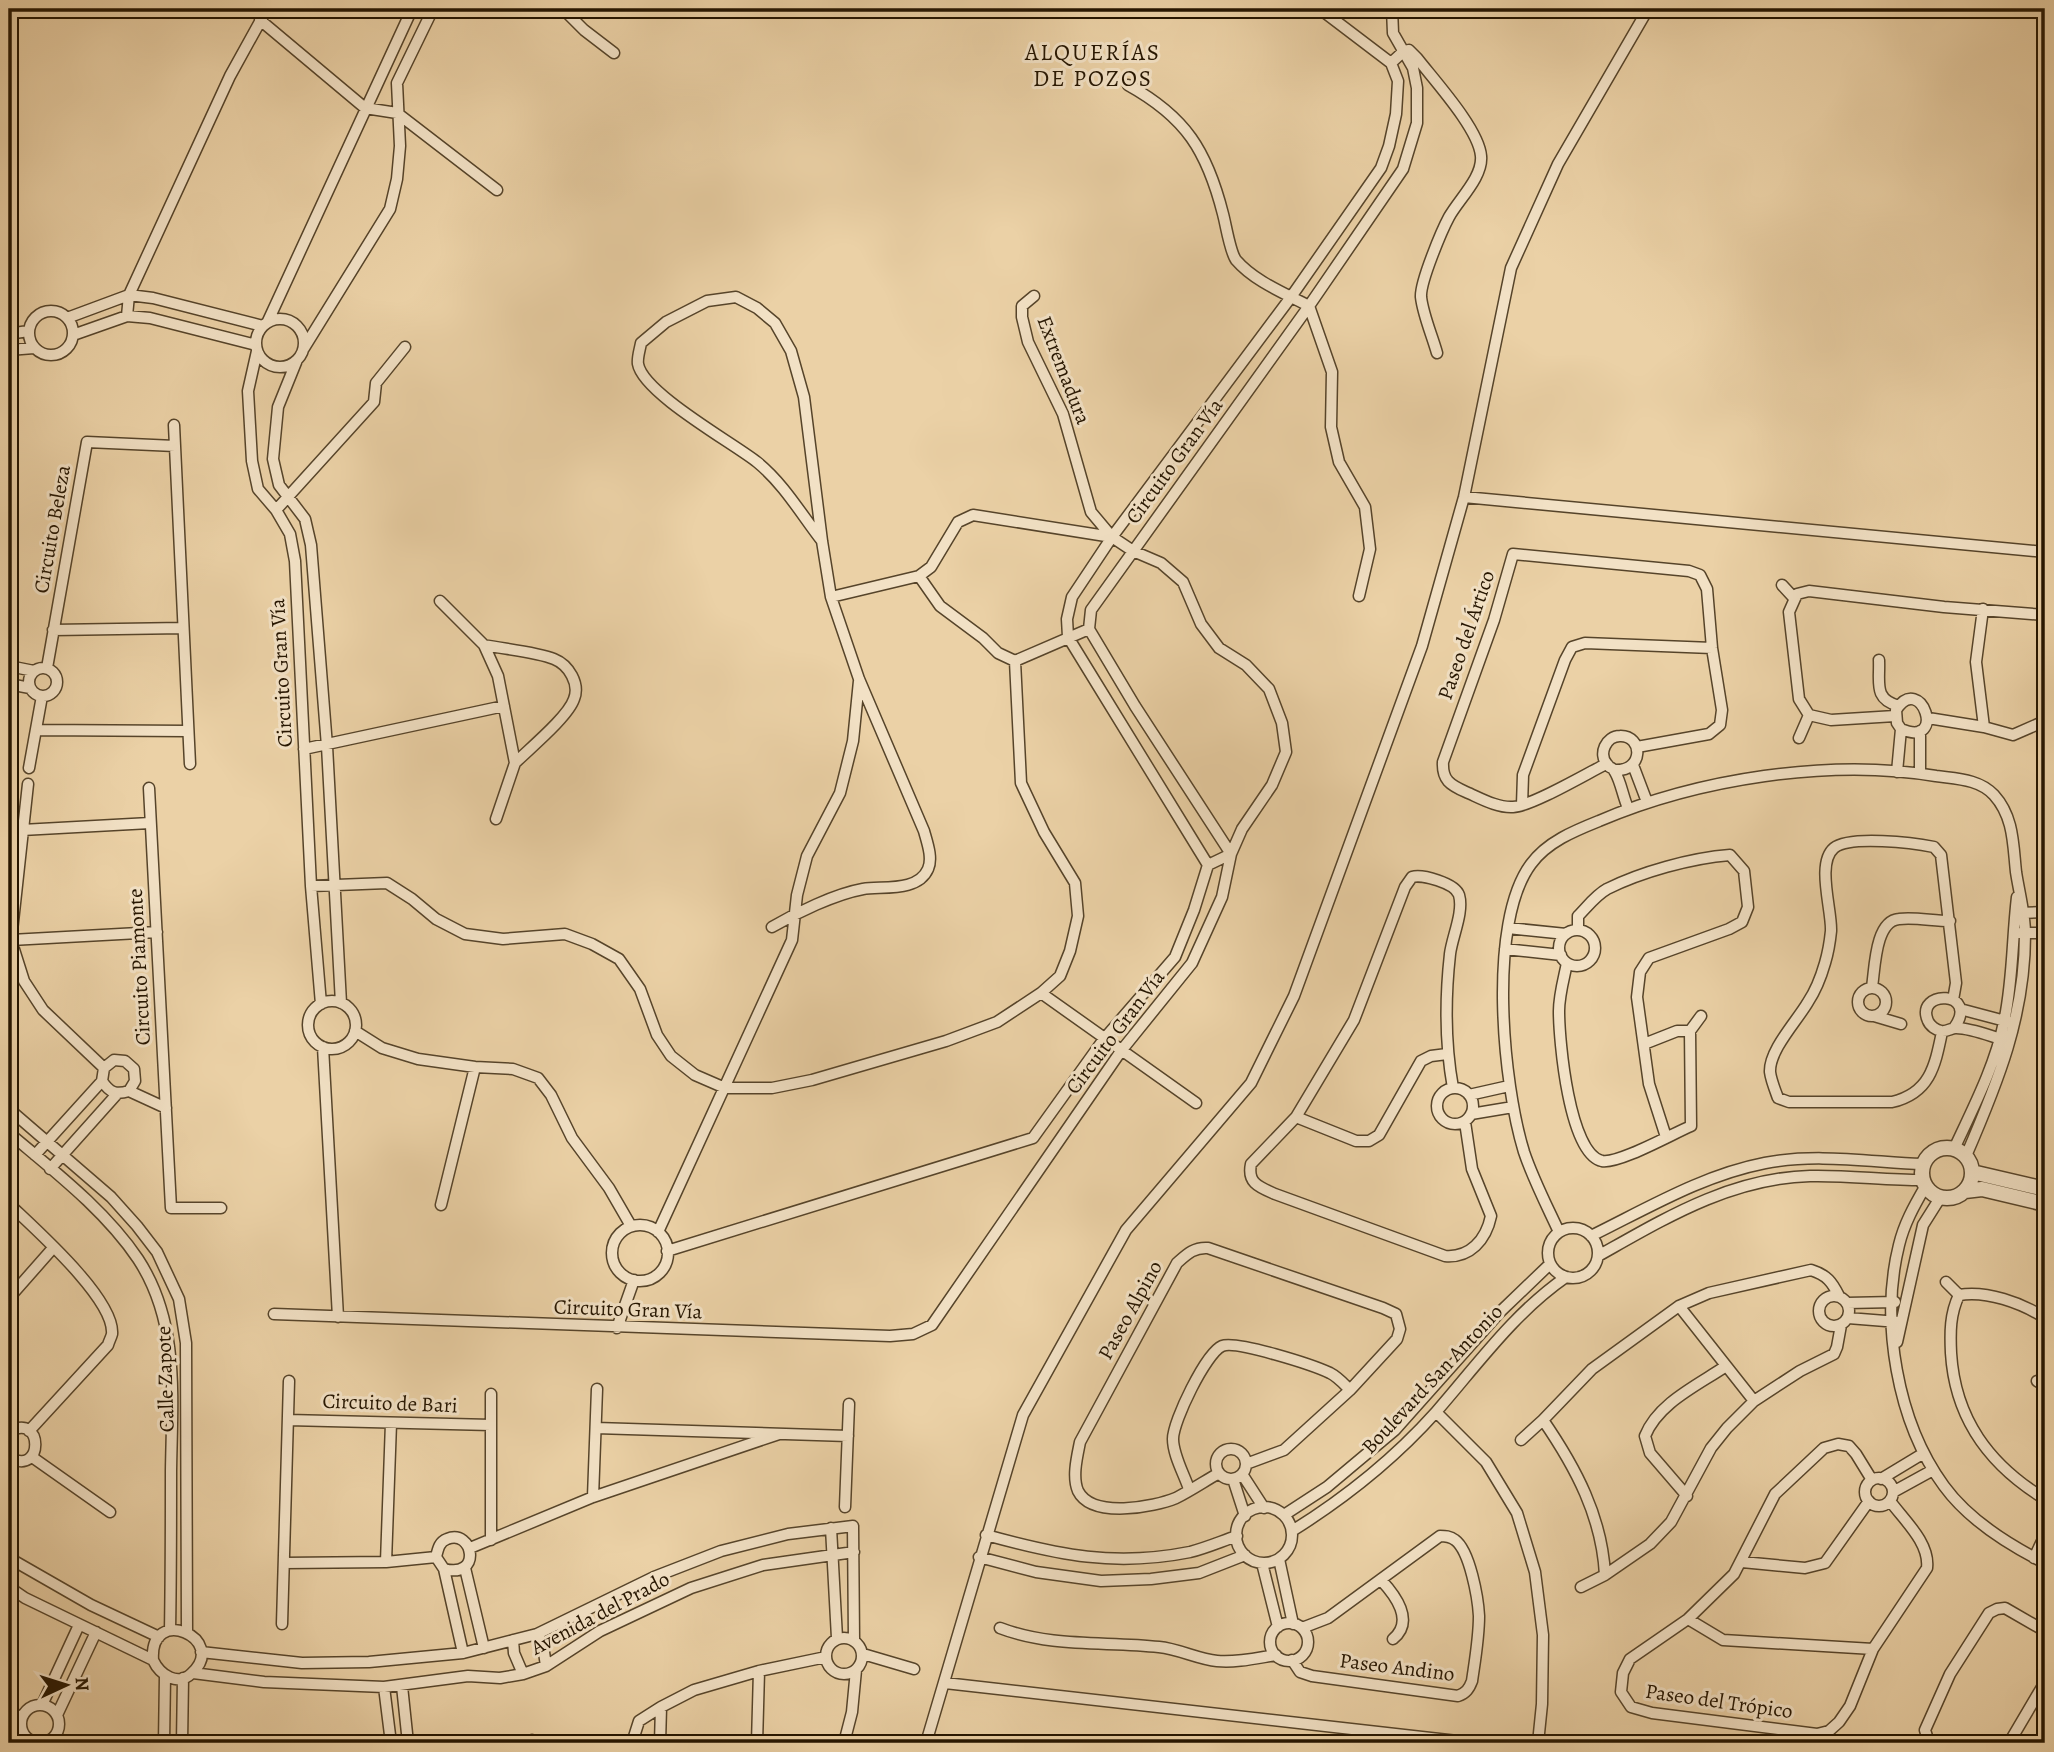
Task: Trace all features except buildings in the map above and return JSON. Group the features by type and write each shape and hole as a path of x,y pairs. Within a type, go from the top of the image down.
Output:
{"street":[{"path":"127,316 129,295 230,76 267,9"},
{"path":"412,9 266,323 259,331 256,348 265,363 272,366 285,367 298,360 390,209 397,179 400,146 397,83 433,9"},
{"path":"564,9 584,30 614,53"},
{"path":"1320,9 1391,64 1404,51 1409,50 1464,119 1480,148 1482,158 1472,180 1448,218 1422,284 1421,296 1437,353"},
{"name":"Circuito Gran Vía","path":"1089,629 1091,610 1309,306 1403,169 1417,123 1417,88 1413,68 1393,33 1392,9"},
{"path":"926,1743 1023,1415 1126,1230 1251,1083 1294,996 1422,646 1464,497 1511,268 1558,164 1648,9"},
{"path":"260,20 365,108 397,113 497,190"},
{"name":"Circuito Gran Vía","path":"1068,637 1067,619 1072,597 1112,537 1292,297 1381,168 1396,114 1398,81 1391,64"},
{"path":"1128,85 1156,101 1195,140 1216,186 1235,258 1258,278 1309,306 1332,372 1331,427 1339,462 1365,507 1370,549 1359,596"},
{"path":"67,318 129,295 153,298 266,323 282,318 295,323 303,334 304,348"},
{"name":"Extremadura","path":"1034,296 1022,306 1028,342 1063,414 1091,512 1112,537"},
{"path":"772,927 796,913 861,889 898,886 918,881 929,868 929,853 923,831 859,679 831,597 804,397 791,351 775,323 757,308 736,297 707,301 666,322 641,343 638,365 648,384 686,414 757,462 783,487 822,541"},
{"path":"9,350 34,348 45,355 58,355 69,347 73,335 67,318 56,311 44,312 33,319 28,331 34,348"},
{"path":"73,335 127,316 150,318 256,348"},
{"path":"9,334 28,331"},
{"path":"276,510 374,402 376,383 405,347"},
{"name":"Circuito Gran Vía","path":"256,348 248,391 252,461 258,489 276,510 290,534 295,561 321,1004"},
{"name":"Circuito Gran Vía","path":"298,360 278,407 272,459 279,485 305,519 311,545 327,746 341,1003"},
{"path":"174,425 190,764"},
{"name":"Circuito Beleza","path":"29,768 42,696 51,693 57,686 56,676 47,668 87,442 175,446"},
{"path":"1464,497 2045,552"},
{"path":"1072,531 1091,512"},
{"path":"831,597 919,576 931,566 958,522 973,515 1112,537 1133,551 1161,563 1183,582 1201,624 1219,648 1246,665 1269,689 1282,723 1286,752 1272,785 1242,829 1231,854 1208,865 1068,637"},
{"name":"Paseo del Ártico","path":"1522,805 1511,808 1497,805 1450,785 1442,774 1443,762 1494,620 1513,554 1689,571 1700,575 1707,589 1712,648 1722,710 1720,725 1709,734 1637,747 1631,739 1622,735 1612,737 1605,744 1602,754 1610,767"},
{"path":"919,576 940,606 983,638 998,653 1015,661 1089,629 1135,706 1231,854"},
{"path":"1782,585 1794,598"},
{"path":"1920,773 1920,731 1928,718 1927,710 1922,704 1914,700 1906,701 1897,711 1831,720 1809,715 1799,699 1789,612 1797,594 1809,591 1944,607 2045,615"},
{"path":"440,601 484,645 498,676 514,763"},
{"path":"1983,609 1976,662 1984,727"},
{"path":"53,630 184,628"},
{"path":"1637,747 1637,757 1633,765 1624,770 1610,767 1522,805 1523,775 1572,647 1584,643 1712,648"},
{"path":"484,645 554,659 567,667 574,680 576,697 569,709 514,763 496,819"},
{"path":"1879,660 1880,695 1897,711 1901,729 1897,772"},
{"path":"312,886 387,883 436,919 465,934 503,939 565,934 592,944 619,959 640,989 657,1035 671,1056 695,1075 725,1088 772,1088 812,1080 946,1041 998,1021 1041,993 1060,976 1070,951 1078,916 1076,883 1044,832 1021,783 1015,661"},
{"path":"9,666 34,671 47,668"},
{"path":"30,688 29,678 34,671"},
{"path":"658,1232 792,940 797,895 807,856 840,793 853,741 859,679"},
{"path":"9,684 30,688 42,696"},
{"path":"304,749 504,706"},
{"path":"1119,717 1135,706"},
{"path":"1799,738 1809,715"},
{"path":"1928,718 1984,727 2013,735 2045,721"},
{"path":"1901,729 1910,733 1920,731"},
{"path":"36,730 188,731"},
{"path":"1633,765 1647,802"},
{"path":"1610,767 1628,808"},
{"path":"1559,1232 1524,1152 1509,1086 1503,1031 1505,949 1520,882 1541,852 1568,834 1647,802 1748,778 1824,770 1920,773 1979,783 1994,795 2005,811 2012,828 2020,933 2010,1022 2001,1075 1960,1152"},
{"path":"28,784 11,940 24,981 43,1010 104,1068 102,1081 35,1155"},
{"name":"Circuito Piamonte","path":"149,788 171,1208 221,1208"},
{"path":"22,830 150,823"},
{"path":"1942,1032 1935,1066 1919,1089 1903,1099 1892,1102 1789,1102 1777,1098 1770,1070 1773,1055 1808,1003 1825,962 1831,931 1826,867 1828,855 1836,846 1890,841 1934,847 1941,855 1960,1019 1954,1028"},
{"name":"Circuito Gran Vía","path":"274,1314 890,1336 913,1334 932,1325 1121,1051 1192,963 1222,897 1231,854"},
{"path":"1578,930 1578,916 1604,890 1651,873 1706,857 1730,855 1744,872 1748,907 1742,922 1649,958 1640,972 1637,997 1649,1084 1666,1137"},
{"name":"Circuito Gran Vía","path":"1033,1138 1104,1038 1175,957 1208,865"},
{"path":"1453,1088 1447,1054 1450,953 1459,911 1459,895 1453,887 1420,874 1412,877 1405,887 1354,1020 1296,1116 1251,1164 1249,1175 1254,1184 1432,1251 1455,1257 1466,1254 1481,1241 1491,1216 1472,1169 1468,1118 1472,1101 1464,1091 1453,1088 1442,1093 1437,1104 1437,1110 1443,1120 1454,1125 1468,1118 1513,1107"},
{"path":"2019,913 2045,912"},
{"path":"1872,987 1881,933 1887,924 1897,919 1950,921"},
{"path":"1505,949 1564,959 1576,966 1585,964 1592,958 1595,949 1593,940 1587,933 1578,930 1566,934 1508,928"},
{"path":"11,940 158,932"},
{"path":"2020,933 2045,933"},
{"path":"1566,934 1560,943 1564,959 1559,1009 1561,1050 1575,1125 1587,1152 1599,1160 1614,1161 1691,1126 1690,1031 1701,1016"},
{"path":"1874,1017 1883,1011 1886,1001 1882,991 1872,987 1863,990 1857,998 1858,1008 1865,1015 1901,1024"},
{"path":"1041,993 1196,1103"},
{"path":"2005,1041 1954,1028 1942,1032 1928,1022 1929,1004 1945,997 1957,1004 2010,1022"},
{"path":"327,1002 341,1003 354,1017 353,1037 343,1046 330,1049 323,1047 313,1039 308,1027 311,1013 327,1002"},
{"path":"355,1031 382,1048 418,1059 513,1069 538,1078 551,1095 572,1138 609,1188 631,1226"},
{"path":"1644,1044 1677,1031 1690,1031"},
{"path":"323,1047 338,1317"},
{"path":"1296,1116 1356,1141 1369,1141 1379,1135 1421,1061 1431,1056 1447,1054"},
{"name":"Circuito Piamonte","path":"104,1068 114,1060 125,1061 134,1069 135,1081 123,1092"},
{"path":"441,1205 475,1067"},
{"path":"102,1081 108,1090 123,1092 166,1108"},
{"path":"1469,1095 1509,1086"},
{"path":"50,1169 123,1092"},
{"name":"Calle Zapote","path":"9,1109 111,1197 137,1226 157,1252 179,1299 187,1343 187,1632"},
{"name":"Calle Zapote","path":"9,1133 97,1211 124,1240 156,1295 166,1322 172,1367 170,1630"},
{"path":"667,1251 1033,1138 1052,1151"},
{"path":"1965,1191 1971,1182 1972,1171 1960,1152 1942,1148 1930,1154 1920,1171 1923,1183 1940,1198 1982,1189 2045,1204"},
{"path":"1591,1236 1682,1189 1766,1163 1804,1159 1922,1164"},
{"path":"1972,1171 2045,1189"},
{"name":"Boulevard San Antonio","path":"1292,1531 1355,1489 1410,1439 1496,1341 1537,1299 1566,1277 1587,1274 1598,1256 1690,1205 1733,1189 1809,1176 1923,1183"},
{"path":"1923,1183 1899,1245 1891,1302 1896,1322 1895,1352 1909,1417 1933,1470 1965,1510 2045,1563"},
{"path":"1896,1322 1905,1302 1923,1225 1940,1198"},
{"path":"9,1204 75,1268 97,1297 110,1323 112,1334 108,1345 29,1431"},
{"path":"646,1225 658,1232 667,1251 664,1265 654,1276 634,1280 616,1268 612,1247 619,1234 631,1226 646,1225"},
{"path":"1566,1277 1554,1270 1548,1257 1550,1243 1559,1232 1580,1229 1591,1236 1598,1256"},
{"name":"Paseo Alpino","path":"1219,1473 1175,1498 1142,1507 1108,1508 1089,1502 1078,1491 1075,1465 1080,1443 1177,1263 1189,1252 1201,1247 1396,1314 1400,1329 1397,1339 1350,1390 1284,1450 1240,1472"},
{"path":"9,1298 53,1248"},
{"name":"Boulevard San Antonio","path":"1284,1515 1327,1487 1395,1430 1487,1326 1550,1264"},
{"path":"1521,1440 1592,1369 1679,1306 1709,1293 1811,1270 1830,1280 1849,1307 1834,1354 1800,1371 1754,1401 1711,1448 1671,1522 1650,1544 1605,1575 1581,1587"},
{"path":"617,1328 634,1280"},
{"path":"1946,1282 1959,1295"},
{"path":"1959,1295 1971,1293 2004,1300 2045,1318"},
{"path":"1959,1295 1952,1309 1950,1340 1952,1373 1960,1403 1977,1438 1994,1460 2012,1478 2045,1499"},
{"path":"1896,1322 1844,1322 1836,1327 1825,1324 1819,1310 1820,1304 1828,1297 1905,1302"},
{"path":"1679,1306 1754,1401"},
{"path":"1189,1489 1173,1442 1174,1426 1216,1349 1225,1345 1242,1345 1330,1373 1350,1390"},
{"path":"1687,1496 1650,1453 1645,1436 1650,1421 1660,1412 1726,1366"},
{"path":"282,1624 289,1381"},
{"path":"593,1497 597,1389"},
{"path":"491,1394 491,1539"},
{"path":"845,1507 849,1404"},
{"path":"1436,1412 1486,1462 1517,1513 1521,1525 1535,1572 1543,1635 1542,1704 1538,1743"},
{"name":"Circuito de Bari","path":"288,1420 491,1425"},
{"path":"1543,1420 1573,1469 1593,1511 1604,1548 1605,1575"},
{"path":"386,1562 391,1423"},
{"path":"9,1432 19,1428 29,1431 36,1440 32,1457 11,1463"},
{"path":"596,1428 848,1436"},
{"path":"470,1549 593,1497 779,1434"},
{"name":"Paseo del Trópico","path":"1838,1444 1849,1446 1877,1480 1889,1483 1891,1497 1924,1547 1928,1558 1927,1568 1873,1649 1850,1706 1829,1731 1817,1734 1651,1713 1630,1707 1621,1692 1623,1673 1630,1659 1688,1619 1734,1574 1775,1494 1824,1448 1838,1444"},
{"path":"1240,1472 1227,1479 1219,1473 1215,1463 1219,1453 1234,1449 1242,1454 1240,1472 1245,1516"},
{"path":"1742,1562 1805,1569 1825,1563 1869,1501 1866,1488 1924,1453"},
{"path":"32,1457 110,1512"},
{"path":"1869,1501 1881,1506 1933,1470"},
{"path":"1240,1472 1264,1508"},
{"path":"1264,1508 1284,1515 1292,1531 1289,1549 1279,1559 1262,1563 1245,1555 1237,1536 1240,1522 1245,1516 1250,1511 1264,1508"},
{"name":"Avenida del Prado","path":"165,1676 174,1679 188,1675 264,1682 384,1687 468,1676 500,1678 523,1674 546,1666 600,1631 691,1588 763,1565 854,1552 853,1526 788,1534 721,1551 654,1577 537,1634 463,1653 369,1662 302,1663 201,1652"},
{"path":"831,1528 837,1638"},
{"path":"986,1535 1039,1550 1101,1560 1148,1558 1193,1551 1237,1536"},
{"path":"2034,1558 2045,1535"},
{"name":"Paseo Andino","path":"1000,1628 1024,1637 1065,1643 1161,1647 1217,1661 1276,1655 1280,1659 1292,1660 1300,1672 1312,1676 1458,1696 1466,1692 1472,1681 1479,1616 1473,1578 1457,1541 1448,1536 1440,1536 1328,1618 1297,1626 1284,1624 1278,1627"},
{"path":"444,1569 455,1572 465,1568 470,1559 470,1549 464,1541 454,1537 444,1540 438,1547 436,1557 444,1569 463,1653"},
{"path":"854,1552 854,1640"},
{"path":"979,1558 1036,1572 1101,1581 1199,1573 1245,1555"},
{"path":"284,1563 386,1562 436,1557"},
{"path":"9,1558 91,1605 159,1637"},
{"path":"1279,1559 1297,1626 1306,1634 1307,1645 1302,1655 1292,1660"},
{"path":"1262,1563 1278,1627 1270,1637 1270,1644 1276,1655"},
{"path":"465,1568 484,1648"},
{"name":"Paseo Andino","path":"1381,1580 1394,1593 1402,1611 1401,1630 1393,1639"},
{"path":"9,1587 25,1598 153,1660"},
{"path":"1929,1743 1925,1730 1950,1674 1989,1613 2005,1608 2045,1632"},
{"path":"1688,1619 1723,1640 1873,1649"},
{"path":"42,1704 79,1625"},
{"path":"164,1743 165,1676 157,1669 153,1660 155,1644 159,1637 170,1630 187,1632 197,1640 201,1652 200,1663 188,1675 182,1743"},
{"path":"57,1715 96,1633"},
{"path":"537,1634 543,1645 546,1666"},
{"path":"844,1743 852,1712 856,1670 863,1654 854,1640 837,1638 828,1646 826,1657 830,1668 845,1674 856,1670"},
{"path":"513,1640 514,1653 523,1674"},
{"path":"863,1654 914,1670"},
{"path":"632,1743 639,1721 694,1690 759,1671 826,1657"},
{"path":"757,1743 759,1671"},
{"path":"2009,1743 2045,1682"},
{"path":"945,1683 1475,1743"},
{"path":"402,1686 408,1743"},
{"path":"384,1687 391,1743"},
{"path":"42,1704 57,1715 59,1725 56,1735 46,1742 34,1742 21,1730 21,1718 30,1707 42,1704"},
{"path":"660,1743 661,1707"},
{"path":"9,1710 21,1718"},
{"path":"56,1735 66,1743"}],"district":[{"name":"ALQUERÍAS DE POZOS","path":"1093,65"}]}
